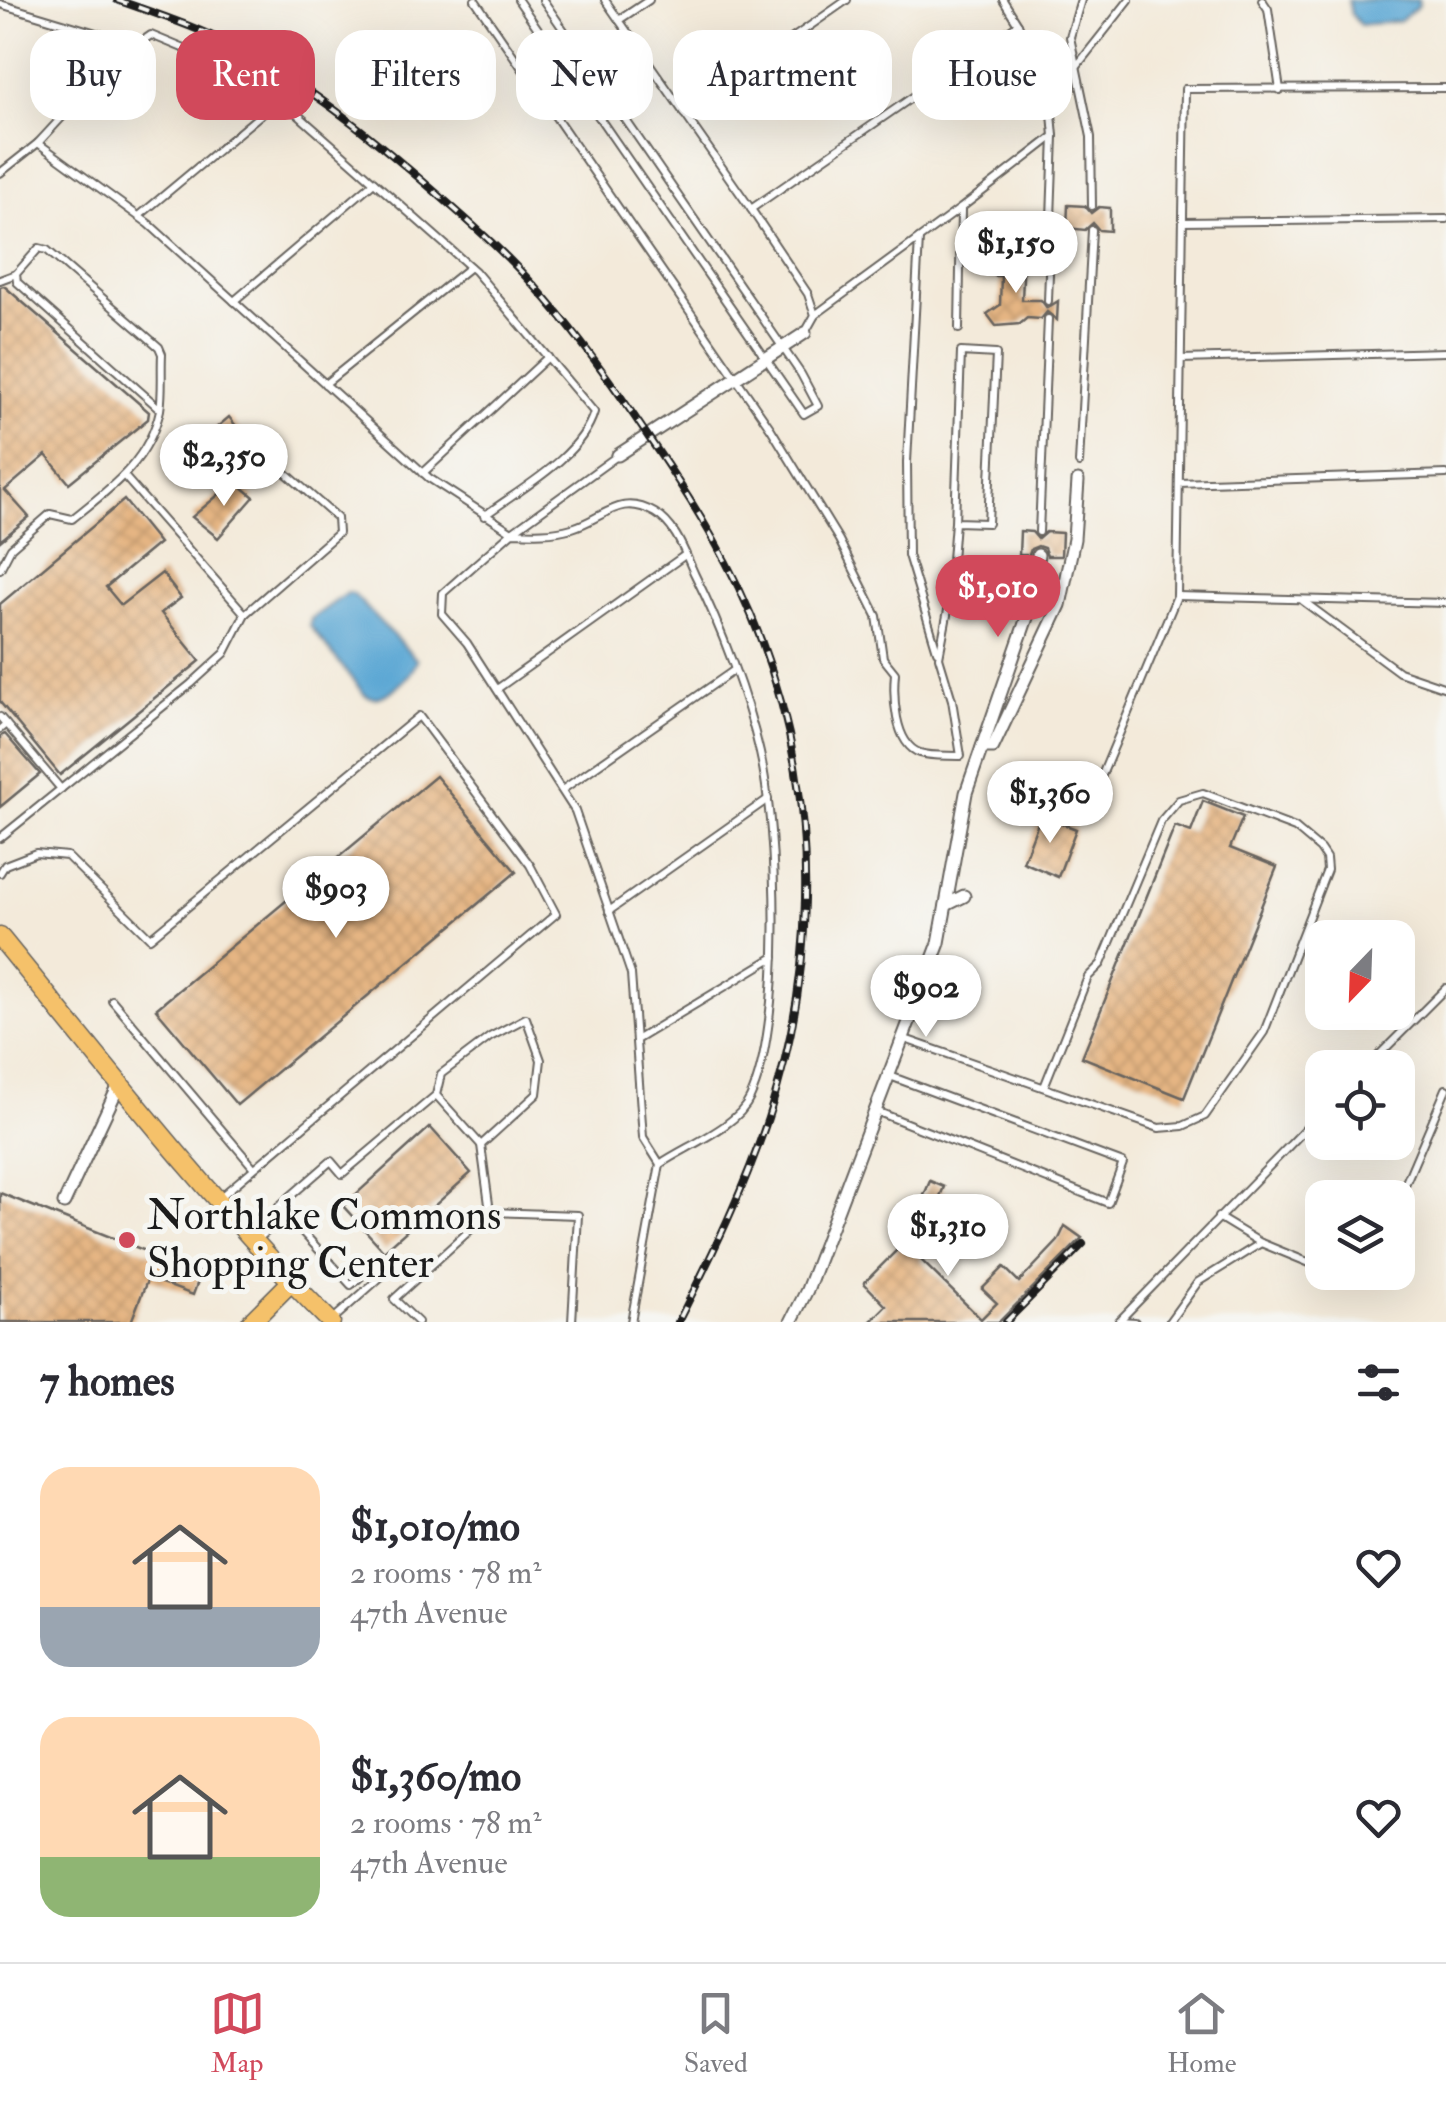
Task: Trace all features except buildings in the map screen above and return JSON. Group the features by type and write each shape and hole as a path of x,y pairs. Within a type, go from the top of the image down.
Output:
{"main road":[{"path":"0,938 119,1085 290,1282 330,1322"},
{"path":"251,1322 290,1282"}],"street":[{"path":"618,455 805,332"},
{"path":"982,748 993,747 1004,727 1060,604 1074,539 1078,481"},
{"path":"796,1320 940,943 966,794 1032,606 1038,555"},
{"path":"946,905 964,896"},
{"path":"64,1203 119,1085"}],"lane":[{"path":"475,0 735,378 840,540 877,616 884,658 895,673 893,703 906,742 918,753 976,761"},
{"path":"518,0 804,414 818,406 543,0"},
{"path":"605,0 673,98"},
{"path":"619,20 649,0"},
{"path":"805,30 848,0"},
{"path":"1003,0 1018,24 1051,103 1054,136 1048,301"},
{"path":"1081,0 1070,37 1091,137 1092,206"},
{"path":"1075,68 1129,0"},
{"path":"1262,0 1268,9 1280,90"},
{"path":"0,4 86,30"},
{"path":"751,209 1018,24"},
{"path":"1092,800 1177,596 1185,89 1446,88"},
{"path":"0,173 60,120"},
{"path":"139,216 252,120"},
{"path":"304,120 470,267 594,412 586,435 572,450 484,516"},
{"path":"688,120 808,294 815,315"},
{"path":"805,332 815,315 1054,136"},
{"path":"38,143 139,216 424,472 484,516 512,532 548,534 577,527 618,506 634,504 670,524 714,614 760,752 768,800 774,957 764,1046 751,1097 738,1116 660,1164"},
{"path":"234,300 374,182"},
{"path":"959,329 961,208"},
{"path":"1183,222 1446,219"},
{"path":"1078,463 1092,230"},
{"path":"919,239 907,462 908,556 952,700 961,756"},
{"path":"0,280 16,274 39,248 47,250 159,347 162,354 160,409 147,447 125,476 72,519 50,514 11,548 0,569"},
{"path":"326,384 470,267"},
{"path":"16,274 17,282 160,409"},
{"path":"1039,532 1048,319"},
{"path":"939,657 948,610 955,522 961,352 996,354 988,523 955,522"},
{"path":"1181,359 1446,352"},
{"path":"424,472 548,358"},
{"path":"618,455 512,532 443,592 442,614 468,643 575,811 631,974 643,1137 660,1164 631,1322"},
{"path":"0,838 224,653 245,614 338,533 337,518 279,467 246,458"},
{"path":"1179,482 1446,474"},
{"path":"125,476 245,614"},
{"path":"497,689 685,555"},
{"path":"1177,596 1446,603"},
{"path":"1300,599 1398,672 1446,688"},
{"path":"562,790 733,671"},
{"path":"0,872 4,865 36,853 67,856 150,938 419,716 530,865 556,914 218,1199"},
{"path":"0,717 3,727 61,789"},
{"path":"904,1039 1159,1128 1183,1126 1205,1116 1264,1032 1327,870 1320,849 1295,828 1202,793 1180,800 1161,821 1101,964 1088,977 1044,1086"},
{"path":"609,910 768,800"},
{"path":"636,1040 774,957"},
{"path":"1384,1050 1446,988"},
{"path":"112,1000 254,1168"},
{"path":"330,1322 384,1274 376,1264 351,1285 280,1206 331,1161 342,1174 436,1095 442,1074 490,1037 526,1018 540,1060 536,1094 481,1145"},
{"path":"876,1111 1108,1203 1124,1163 890,1076"},
{"path":"1407,1180 1446,1089"},
{"path":"436,1095 481,1145 490,1212"},
{"path":"1119,1321 1305,1129"},
{"path":"418,1322 394,1299 490,1212 578,1215 572,1322"},
{"path":"255,1242 286,1214"},
{"path":"1218,1216 1261,1244 1305,1261"},
{"path":"1170,1322 1198,1282 1261,1244"},
{"path":"1119,1321 1135,1322"}],"water":[{"path":"1348,0 1418,0 1419,5 1400,21 1360,25 1351,14"},
{"path":"347,593 353,594 417,660 403,681 380,697 365,695 310,626 311,619"}],"railway":[{"path":"117,0 214,36 291,79 394,157 506,256 560,316 625,402 697,511 750,613 781,703 800,800 805,866 802,958 783,1067 768,1119 728,1219 678,1322"},
{"path":"1006,1322 1083,1244"}],"place":[{"name":"Northlake Commons Shopping Center","path":"127,1240"}]}
